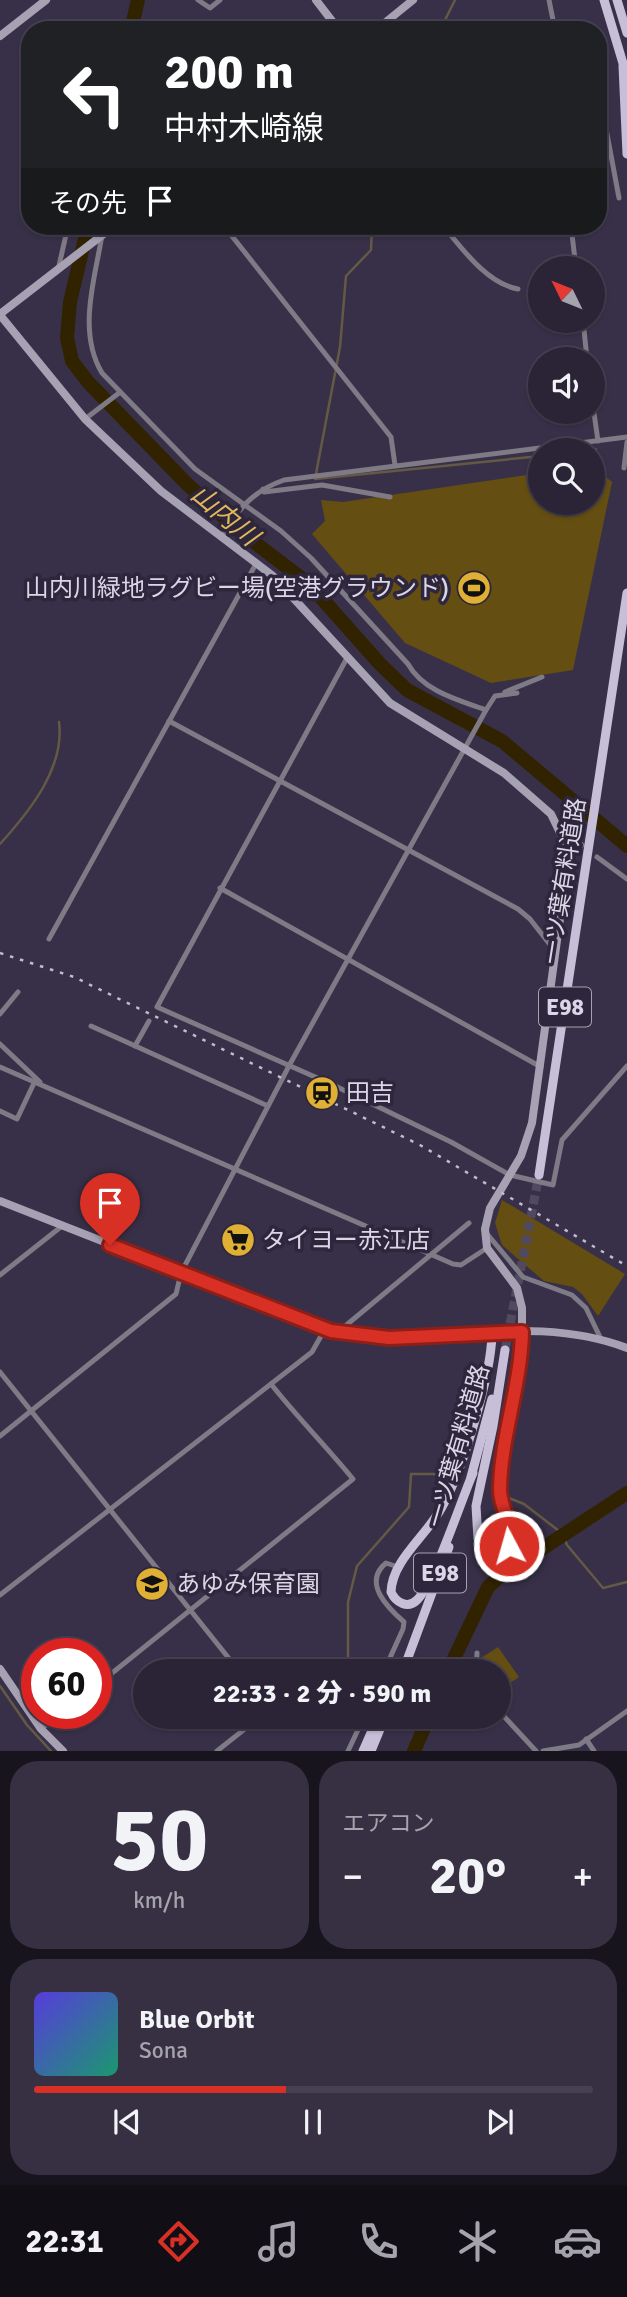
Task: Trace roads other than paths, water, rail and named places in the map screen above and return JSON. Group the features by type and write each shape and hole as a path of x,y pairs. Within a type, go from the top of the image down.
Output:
{"main road":[{"path":"604,0 625,70 627,154"},
{"path":"617,0 627,33"},
{"name":"一ツ葉有料道路","path":"539,1175 586,842 597,793 627,593"},
{"name":"一ツ葉有料道路","path":"408,1659 473,1473 505,1350 476,1506 478,1539 493,1552 506,1549 511,1538 500,1489 521,1362 522,1332"},
{"path":"473,1473 427,1585 414,1603 401,1604 391,1592 398,1567 436,1518 452,1484 483,1389 492,1334"},
{"path":"363,1751 373,1729"},
{"path":"371,1751 380,1729"}],"street":[{"path":"0,36 46,0"},
{"path":"198,0 210,8 220,0"},
{"path":"316,0 332,21"},
{"path":"387,21 413,0"},
{"path":"550,0 554,21"},
{"path":"607,134 619,198"},
{"path":"60,268 66,235"},
{"path":"231,235 391,437 395,466"},
{"path":"451,235 468,257 510,288 519,289"},
{"path":"572,235 575,256"},
{"path":"99,236 0,315 85,419 161,491 224,533 257,562 290,594 377,690 405,714 469,743 538,800 562,833 565,882 531,1123 521,1156 490,1208 485,1229 486,1248 517,1288 522,1308 522,1332"},
{"path":"99,236 89,316 90,344 95,362 119,393 195,469 281,531 311,558 408,664 416,679 484,713"},
{"path":"85,419 119,393"},
{"path":"605,441 627,440 624,468"},
{"path":"224,533 242,505 262,489 284,480 528,450"},
{"path":"262,489 264,492 322,485 390,497"},
{"path":"49,939 257,562"},
{"path":"348,658 279,779 157,1007 290,1064 451,1142 510,1175 552,1185 562,1140 627,1066"},
{"path":"0,1436 176,1294 181,1273 290,1064 484,713 495,696 542,677"},
{"path":"495,696 517,693"},
{"path":"169,721 518,909 530,919 555,951"},
{"path":"562,833 586,842"},
{"path":"597,857 627,879"},
{"path":"220,888 541,1067"},
{"path":"0,1014 18,992"},
{"path":"135,1046 149,1021"},
{"path":"91,1026 268,1107"},
{"path":"0,1044 42,1084"},
{"path":"0,1067 461,1265 486,1248"},
{"path":"0,1111 17,1119 35,1081"},
{"path":"0,1200 325,1329 389,1338 555,1331 600,1338 627,1348"},
{"path":"338,1332 429,1253 469,1223"},
{"path":"0,1275 62,1226"},
{"path":"485,1229 491,1242 523,1278 572,1295 586,1308 600,1338"},
{"path":"0,1595 110,1512 312,1352 325,1329"},
{"path":"0,1372 230,1659"},
{"path":"112,1673 353,1479 271,1384"},
{"path":"389,1659 404,1622 385,1605 377,1587 377,1574 386,1563 398,1567"},
{"path":"477,1653 477,1659"},
{"path":"0,1669 21,1700"},
{"path":"543,1751 579,1745 627,1711"},
{"path":"511,1724 536,1751"},
{"path":"41,1729 63,1751"},
{"path":"218,1751 245,1729"},
{"path":"348,1751 358,1729"},
{"path":"586,1740 594,1751"}],"waterway":[{"name":"山内川","path":"133,21 138,0"},
{"path":"444,21 455,0"},
{"name":"山内川","path":"86,235 70,302 67,338 72,361 88,382 187,484 237,529 309,584 380,664 407,690 502,741 627,846"},
{"path":"372,235 371,250 346,276 340,347 315,479 528,457"},
{"path":"0,844 33,803 51,772 59,739 59,722"},
{"path":"348,1659 348,1602 357,1566 409,1507 411,1474 433,1474 450,1478"},
{"name":"山内川","path":"454,1659 488,1587 499,1577 627,1493"},
{"path":"504,1496 524,1504 563,1534 567,1545 603,1588 627,1582"},
{"path":"0,1686 27,1725 51,1751"},
{"name":"山内川","path":"414,1751 424,1729"}],"tunnel":[{"path":"505,1350 539,1175"}],"railway":[{"path":"0,953 74,977 420,1145 627,1266"}],"place":[{"name":"山内川緑地ラグビー場(空港グラウンド)","path":"474,588"},
{"name":"田吉","path":"322,1093"},
{"name":"タイヨー赤江店","path":"238,1240"},
{"name":"あゆみ保育園","path":"152,1584"}]}
